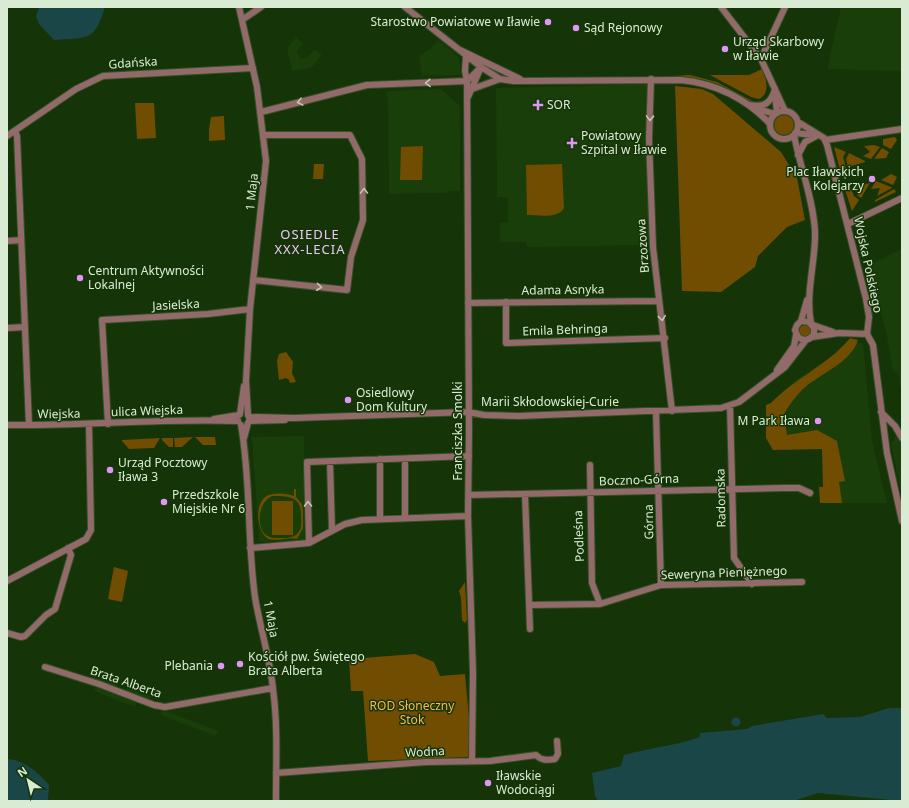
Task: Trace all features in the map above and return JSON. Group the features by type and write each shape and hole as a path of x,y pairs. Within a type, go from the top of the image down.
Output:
{"street":[{"name":"1 Maja","path":"239,7 261,112 266,172 250,309 244,441 250,548 255,597 273,688 276,801"},
{"path":"242,20 261,7"},
{"path":"405,7 459,50 500,79"},
{"path":"721,7 761,59 785,111 793,115 798,122 825,140 902,129"},
{"path":"761,59 785,7"},
{"path":"459,50 466,57 482,65 520,79"},
{"name":"Franciszka Smolki","path":"466,57 469,456 468,516 473,673 472,761"},
{"path":"261,112 367,85 467,81 482,65"},
{"name":"Franciszka Smolki","path":"467,100 482,65"},
{"name":"Gdańska","path":"7,136 76,89 103,76 114,74 253,68"},
{"path":"472,88 500,79 514,81 520,79 651,79 682,80 704,83 720,89 748,105 770,124 774,135 786,139 798,156"},
{"name":"Brzozowa","path":"651,79 649,139 652,239 672,411"},
{"path":"748,105 756,107 766,105 771,99 775,89"},
{"path":"770,124 776,114 775,89"},
{"path":"748,105 776,114 785,111"},
{"path":"798,122 795,134 798,156 808,187 814,221 815,248 810,288 802,321 796,327 796,335 800,339 806,340 812,337 839,333 867,334"},
{"path":"15,131 18,136 29,425"},
{"path":"786,139 795,134 818,135"},
{"path":"253,280 347,290 351,257 364,220 362,159 350,135 264,135"},
{"path":"798,156 805,142 818,135"},
{"name":"Wojska Polskiego","path":"825,140 848,224 866,299 869,318 867,334 873,345 887,453 902,521"},
{"path":"848,224 902,198"},
{"path":"7,241 21,240"},
{"path":"810,288 812,324 815,331 812,337"},
{"name":"Adama Asnyka","path":"468,303 659,301"},
{"name":"Emila Behringa","path":"506,302 506,342 664,338"},
{"name":"Jasielska","path":"108,424 102,320 208,314 250,309"},
{"path":"802,321 807,321 839,333"},
{"path":"7,328 25,327"},
{"name":"Marii Skłodowskiej-Curie","path":"772,377 794,346 796,335"},
{"name":"Marii Skłodowskiej-Curie","path":"244,419 277,421 294,418 468,412 484,415 505,416 656,412 721,408 730,406 748,396 785,367 806,340"},
{"name":"Radomska","path":"730,406 734,558 752,584"},
{"name":"Górna","path":"656,412 661,585"},
{"path":"881,412 895,426 902,438"},
{"name":"ulica Wiejska","path":"88,424 244,419"},
{"path":"7,581 86,539 91,530 88,424"},
{"name":"Wiejska","path":"7,425 88,424"},
{"path":"309,543 307,462 469,456"},
{"path":"380,459 380,519"},
{"path":"405,459 405,518"},
{"path":"330,462 332,531"},
{"name":"Podleśna","path":"590,465 589,493 592,583 600,604"},
{"name":"Boczno-Górna","path":"469,495 799,488 810,493"},
{"path":"525,494 530,629"},
{"path":"250,548 309,543 354,522 380,519 468,516"},
{"path":"7,633 24,636 46,615 56,609 71,555 71,547"},
{"name":"Seweryna Pieniężnego","path":"529,605 600,604 661,585 802,582"},
{"name":"Brata Alberta","path":"45,667 99,684 154,705 165,707 273,688"},
{"name":"Wodna","path":"276,774 426,762 472,761 536,755 540,759 555,759 558,754 557,741"}],"shaded area":[{"path":"841,7 902,7 902,71 827,69"},
{"path":"296,37 303,44 297,51 300,59 306,58 315,49 322,55 311,68 292,71 287,48"},
{"path":"438,40 459,57 461,75 422,76 419,56 431,48"},
{"name":"Powiatowy Szpital w Iławie","path":"647,84 650,245 527,247 526,242 500,242 500,223 508,223 508,197 497,197 496,88"},
{"path":"441,89 460,106 460,191 448,191 447,193 389,194 388,99 386,91"},
{"path":"902,249 902,387 900,387 898,371 893,372 887,336 869,265"},
{"name":"M Park Iława","path":"847,342 863,343 872,440 887,503 820,503 819,487 823,487 822,449 773,450 766,438 766,405 771,403 796,380 835,354"},
{"path":"902,428 902,496 891,443"},
{"path":"304,436 304,540 262,542 259,540 252,437"},
{"path":"93,674 117,683 116,688 91,678"},
{"path":"96,686 137,702 135,707 94,691"},
{"path":"128,688 151,696 149,700 126,692"},
{"path":"163,710 218,731 216,736 161,715"}],"green space":[{"path":"762,69 766,81 766,90 763,97 759,99 751,97 710,75 749,75"},
{"path":"690,75 717,82 754,102 763,101 765,103 758,103 753,102 747,100 722,86 704,80 673,76"},
{"path":"675,86 702,89 713,94 781,152 797,178 805,220 787,227 758,256 755,267 721,292 682,291"},
{"path":"135,103 154,103 156,138 137,139"},
{"path":"784,115 791,118 794,125 791,132 784,135 777,132 774,125 777,118"},
{"path":"224,116 225,140 209,141 211,117"},
{"path":"895,137 897,140 891,149 883,145 883,139"},
{"path":"874,145 880,147 871,159 863,156 870,152 864,146"},
{"path":"423,146 422,180 400,180 401,147"},
{"path":"834,147 846,152 843,157 846,168 840,170"},
{"path":"882,148 889,152 886,158 874,159"},
{"path":"849,153 865,162 848,167 846,159"},
{"path":"314,164 324,164 323,179 313,179"},
{"path":"562,164 564,208 557,214 553,215 527,215 526,165"},
{"path":"891,174 897,177 893,185 881,180"},
{"path":"876,181 892,188 877,196 880,188 871,189"},
{"path":"870,183 861,198 858,196 854,187"},
{"path":"851,188 854,196 859,200 852,211 845,190"},
{"path":"894,189 896,192 875,202 875,200"},
{"path":"803,325 807,325 811,331 807,337 803,337 799,333 799,329"},
{"path":"850,338 858,340 849,355 834,368 803,389 784,414 787,435 817,430 837,441 845,481 839,482 842,503 820,503 819,487 823,487 822,449 773,450 766,438 766,405 771,403 790,386 822,364 841,348"},
{"path":"286,352 293,362 292,373 296,382 290,383 286,378 279,380 277,361 279,354"},
{"path":"193,437 182,447 175,447 174,438"},
{"path":"195,437 215,437 216,445 203,445"},
{"path":"160,438 154,448 129,449 122,441 122,440"},
{"path":"162,438 173,438 173,447 169,447 162,440"},
{"path":"294,489 296,489 296,497 302,504 303,511 303,528 297,539 290,538 274,540 267,538 261,530 258,519 261,502 267,496 274,494 287,494 294,496","holes":["279,496 293,498 299,504 300,509 301,528 297,534 287,538 270,537 266,535 260,526 260,514 264,503 268,498"]},
{"path":"272,501 293,501 293,535 272,535"},
{"path":"114,567 128,571 122,602 108,599"},
{"path":"465,582 467,620 465,623 462,620 461,598 459,591"},
{"name":"ROD Słoneczny Stok","path":"415,654 434,662 440,676 465,674 470,729 468,757 368,761 363,691 351,691 349,659"}],"water":[{"path":"39,7 105,7 97,27 88,36 74,39 54,40 39,24 36,16"},
{"path":"889,708 902,708 902,801 818,793 793,801 598,801 595,796 592,773 621,766 624,755 691,740 700,737 700,733 747,729 752,726 823,714 827,718 860,717"},
{"path":"736,717 741,722 736,727 731,722"},
{"path":"7,759 25,764 45,780 49,785 48,801 7,801"}],"railway":[{"path":"844,174 847,184"}],"place":[{"name":"Starostwo Powiatowe w Iławie","path":"548,22"},
{"name":"Sąd Rejonowy","path":"576,28"},
{"name":"Urząd Skarbowy w Iławie","path":"725,49"},
{"name":"SOR","path":"538,105"},
{"name":"Powiatowy Szpital w Iławie","path":"572,143"},
{"name":"Plac Iławskich Kolejarzy","path":"872,179"},
{"name":"Centrum Aktywności Lokalnej","path":"80,278"},
{"name":"Osiedlowy Dom Kultury","path":"348,400"},
{"name":"M Park Iława","path":"818,421"},
{"name":"Urząd Pocztowy Iława 3","path":"110,470"},
{"name":"Przedszkole Miejskie Nr 6","path":"164,502"},
{"name":"Kościół pw. Świętego Brata Alberta","path":"240,664"},
{"name":"Plebania","path":"221,666"},
{"name":"Iławskie Wodociągi","path":"488,783"}],"district":[{"name":"OSIEDLE XXX-LECIA","path":"310,242"}]}
